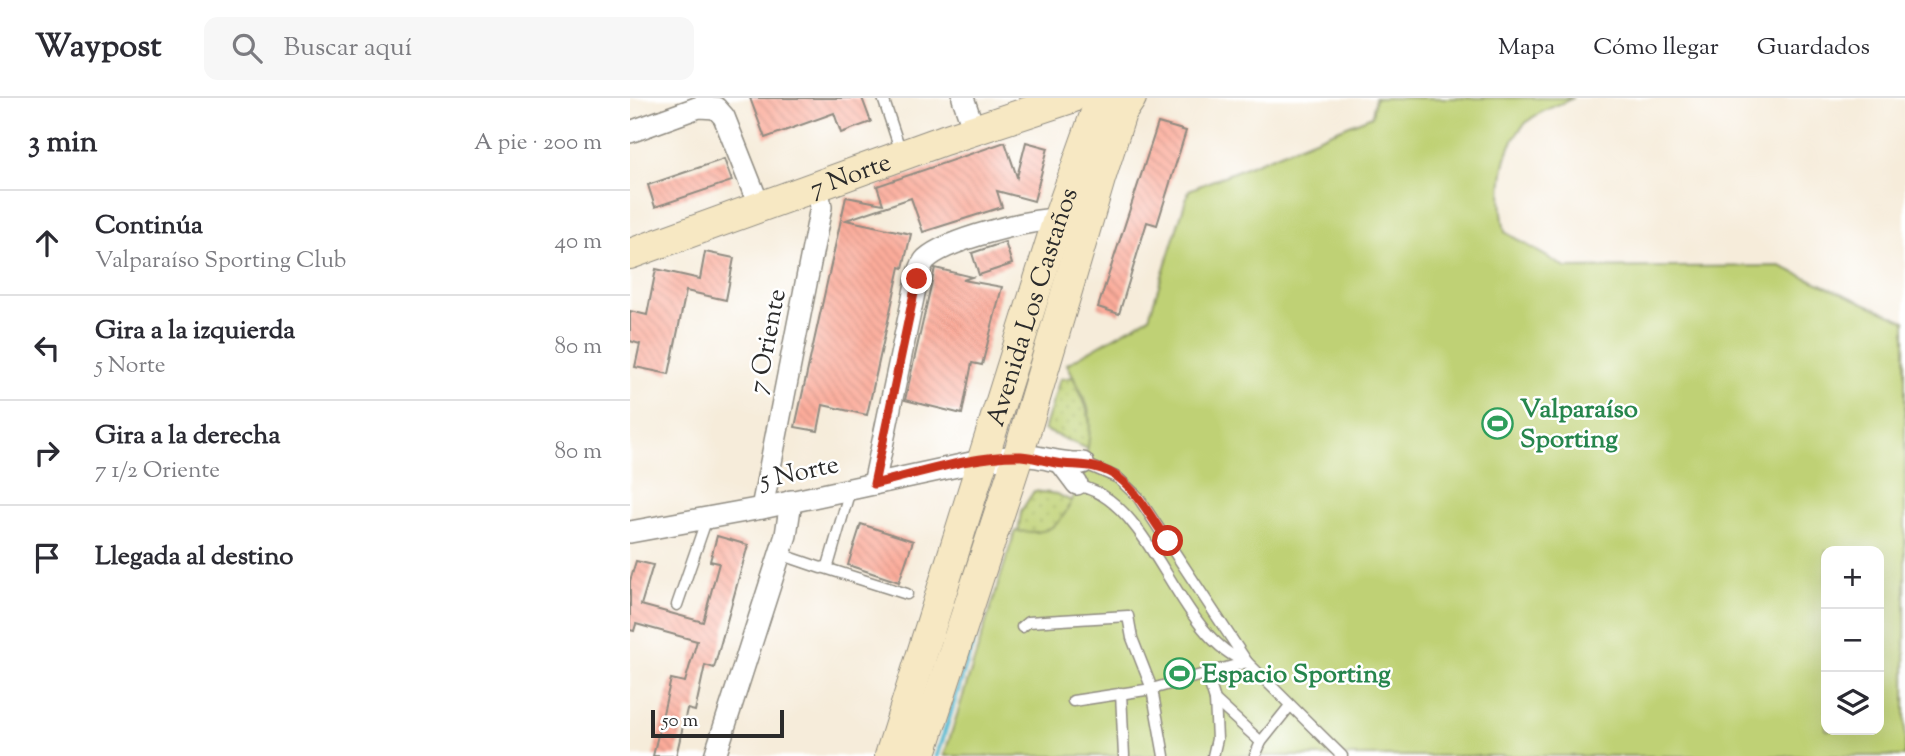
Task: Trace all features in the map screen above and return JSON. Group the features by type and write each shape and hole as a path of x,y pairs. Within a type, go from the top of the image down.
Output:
{"main road":[{"name":"7 Norte","path":"630,254 902,155 1072,98"},
{"name":"Avenida Los Castaños","path":"890,756 985,460 1058,219 1118,102"},
{"name":"Avenida Los Castaños","path":"919,756 1018,456 1118,102"}],"street":[{"path":"963,98 974,130"},
{"path":"630,132 699,107 716,108 724,117 760,208"},
{"name":"7 Oriente","path":"762,508 821,207 817,186"},
{"path":"874,484 917,279 924,261 939,251 1030,220 1058,219"},
{"name":"5 Norte","path":"630,532 762,508 985,460 1018,456 1072,464"},
{"path":"1072,464 1077,484"},
{"path":"715,756 786,535 791,501"}],"lane":[{"path":"883,98 902,155"},
{"path":"1072,464 1118,478 1138,498 1247,662 1289,707 1342,756"},
{"path":"1077,484 1103,495 1125,517 1203,628 1233,657 1247,662"},
{"path":"824,568 828,566 850,489"},
{"path":"677,605 708,517"},
{"path":"780,554 907,594"},
{"path":"1022,627 1028,622 1128,616 1132,638 1152,689 1164,756"},
{"path":"1073,701 1152,689 1247,662"},
{"path":"1207,675 1215,700 1217,739 1213,756"},
{"path":"1121,693 1125,756"},
{"path":"1215,700 1261,742"},
{"path":"1255,756 1261,742 1289,707"}],"green space":[{"name":"Valparaíso Sporting","path":"1375,98 1573,98 1541,112 1516,135 1505,160 1501,189 1505,232 1566,268 1780,266 1905,321 1905,756 944,756 1015,531 1039,532 1052,527 1069,506 1082,472 1087,454 1090,420 1086,402 1067,364 1149,317 1189,190 1372,116"},
{"path":"1073,377 1085,403 1089,421 1088,449 1044,430 1060,379"},
{"path":"1034,491 1057,494 1080,505 1011,585 1021,511"}],"building":[{"path":"750,98 862,98 871,122 841,133 834,113 765,138"},
{"path":"1158,123 1186,131 1157,225 1147,222 1119,314 1098,307"},
{"path":"1005,142 1017,177 1026,142 1048,148 1034,201 997,191 1002,207 923,232 911,198 846,220 911,234 903,268 900,267 867,415 823,405 818,431 795,427 846,197 883,204 877,186"},
{"path":"724,159 732,181 655,207 648,185"},
{"path":"1005,242 1012,264 979,275 972,253"},
{"path":"705,252 734,258 726,300 686,291 669,374 635,367 640,344 630,341 630,311 647,315 656,269 700,279"},
{"path":"935,268 972,277 963,280 1002,287 982,365 972,363 962,414 905,400"},
{"path":"861,524 913,541 899,582 848,565"},
{"path":"717,536 748,545 714,668 705,665 695,711 687,709 676,756 653,756 671,679 685,682 697,641 636,624 634,631 630,630 630,581 636,561 653,565 641,605 703,622 719,563 710,561"}],"waterway":[{"path":"937,756 978,626"}],"place":[{"name":"Valparaíso Sporting","path":"1497,423"},
{"name":"Espacio Sporting","path":"1179,673"}],"route":[{"path":"917,279 874,484 985,460 1018,456 1037,457 1062,464 1083,463 1118,478 1138,498 1168,541"}]}
